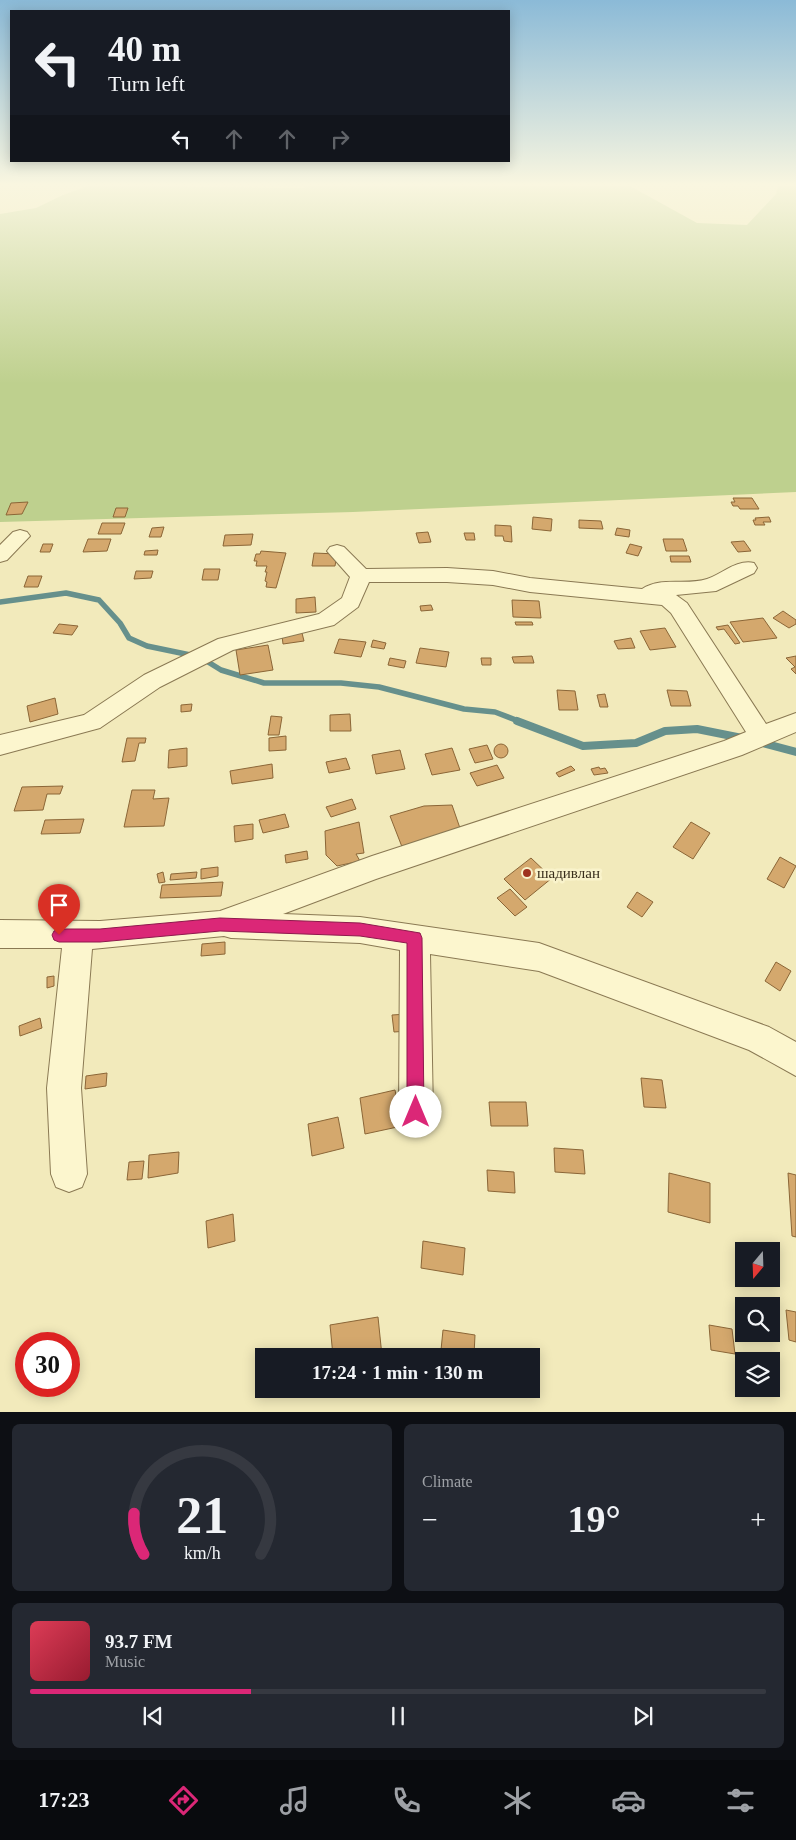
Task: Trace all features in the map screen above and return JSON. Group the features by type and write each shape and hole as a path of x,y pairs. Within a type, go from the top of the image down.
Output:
{"street":[{"path":"0,556 20,536"},
{"path":"337,550 361,576 447,575 484,577 530,585 668,599 679,608 762,736"},
{"path":"645,597 657,588 709,586 746,568"},
{"path":"0,745 91,722 152,681 226,644 274,630 326,620 351,602 361,576"},
{"path":"220,924 372,868 733,748 796,722"},
{"path":"0,934 100,936 220,924 360,930 539,957 758,1038 796,1060"},
{"path":"69,1174 64,1088 78,935"},
{"path":"414,938 416,1112"}],"green space":[{"path":"0,252 796,252 796,492 353,512 0,522"}],"building":[{"path":"733,498 752,498 759,509 740,509 738,506 733,506 731,502 735,502"},
{"path":"28,502 22,514 6,515 11,503"},
{"path":"116,508 128,508 125,517 113,517"},
{"path":"533,517 552,519 551,531 532,529"},
{"path":"769,517 771,522 763,522 765,525 755,525 753,520 756,520 755,518"},
{"path":"579,520 601,521 603,529 579,528"},
{"path":"102,523 125,523 121,534 98,534"},
{"path":"495,525 511,526 512,542 504,541 503,536 495,536"},
{"path":"164,527 161,537 149,537 152,528"},
{"path":"617,528 630,530 629,537 615,535"},
{"path":"428,532 431,542 419,543 416,533"},
{"path":"464,533 474,533 475,540 466,540"},
{"path":"253,534 251,545 223,546 225,535"},
{"path":"88,539 111,539 107,551 83,552"},
{"path":"663,539 683,539 687,551 666,551"},
{"path":"744,541 751,551 738,552 731,542"},
{"path":"43,544 53,544 50,552 40,552"},
{"path":"630,544 642,547 638,556 626,553"},
{"path":"158,550 157,555 144,555 145,551"},
{"path":"261,551 286,553 276,588 266,587 267,572 265,572 267,566 256,566 257,561 254,561 256,554 260,554"},
{"path":"314,553 337,554 335,566 312,566"},
{"path":"670,556 689,556 691,562 671,562"},
{"path":"204,569 220,569 218,580 202,580"},
{"path":"136,571 153,571 151,578 134,579"},
{"path":"28,576 42,576 38,587 24,587"},
{"path":"315,597 316,612 296,613 296,599"},
{"path":"512,600 539,601 541,618 513,617"},
{"path":"431,605 433,610 421,611 420,606"},
{"path":"783,611 796,620 796,624 789,628 773,618"},
{"path":"763,618 777,638 743,642 730,622"},
{"path":"515,622 532,622 533,625 516,625"},
{"path":"59,624 78,626 72,635 53,633"},
{"path":"728,625 740,643 735,644 724,629 718,630 716,627"},
{"path":"665,628 676,647 650,650 640,631"},
{"path":"302,633 304,641 283,644 282,636"},
{"path":"631,638 635,648 618,649 614,641"},
{"path":"339,639 366,642 361,657 334,653"},
{"path":"373,640 386,643 384,649 371,647"},
{"path":"268,645 273,670 240,675 236,650"},
{"path":"420,648 449,652 446,667 416,663"},
{"path":"532,656 534,663 514,663 512,657"},
{"path":"796,656 796,674 791,669 795,667 786,658"},
{"path":"390,658 406,661 404,668 388,665"},
{"path":"481,658 491,658 491,665 482,665"},
{"path":"557,690 575,691 578,710 559,710"},
{"path":"667,690 687,691 691,706 671,706"},
{"path":"605,694 608,707 600,707 597,695"},
{"path":"55,698 58,714 30,722 27,706"},
{"path":"192,704 191,711 181,712 181,705"},
{"path":"350,714 351,731 330,731 330,715"},
{"path":"271,716 282,717 279,735 268,735"},
{"path":"286,736 286,750 269,751 269,738"},
{"path":"127,738 146,738 145,743 139,743 135,761 122,762"},
{"path":"501,744 506,746 508,751 506,756 501,758 496,756 494,751 496,746"},
{"path":"487,745 493,759 475,763 469,749"},
{"path":"187,748 187,766 168,768 169,750"},
{"path":"452,748 460,770 432,775 425,754"},
{"path":"400,750 405,769 376,774 372,755"},
{"path":"346,758 350,769 329,773 326,762"},
{"path":"272,764 273,778 232,784 230,771"},
{"path":"497,765 504,778 477,786 470,773"},
{"path":"571,766 575,770 559,777 556,773"},
{"path":"599,767 600,769 605,768 608,773 594,775 591,769"},
{"path":"63,786 60,794 47,794 43,810 14,811 22,787"},
{"path":"132,790 155,790 153,799 169,798 164,826 124,827"},
{"path":"352,799 356,809 331,817 326,807"},
{"path":"452,805 462,834 404,852 390,816 424,806"},
{"path":"285,814 289,827 263,833 259,820"},
{"path":"84,819 80,833 41,834 45,820"},
{"path":"359,822 364,853 356,854 360,861 337,866 326,855 325,831"},
{"path":"691,822 710,833 693,859 673,847"},
{"path":"253,824 253,839 235,842 234,826"},
{"path":"307,851 308,859 286,863 285,855"},
{"path":"780,857 796,866 784,888 767,879"},
{"path":"531,858 552,878 525,900 504,879"},
{"path":"218,867 218,876 201,879 201,869"},
{"path":"163,872 165,882 159,883 157,874"},
{"path":"197,872 196,878 170,880 171,874"},
{"path":"223,882 221,896 160,898 162,885"},
{"path":"510,889 527,907 515,916 497,898"},
{"path":"637,892 653,902 642,917 627,907"},
{"path":"225,942 225,954 201,956 202,944"},
{"path":"776,962 791,971 780,991 765,981"},
{"path":"54,976 54,986 47,988 47,977"},
{"path":"407,1014 408,1031 394,1032 392,1015"},
{"path":"40,1018 42,1028 20,1036 19,1026"},
{"path":"107,1073 106,1086 85,1089 86,1076"},
{"path":"641,1078 662,1080 666,1108 644,1107"},
{"path":"395,1090 402,1126 365,1134 360,1098"},
{"path":"489,1102 526,1102 528,1126 491,1126"},
{"path":"338,1117 344,1148 312,1156 308,1124"},
{"path":"554,1148 583,1150 585,1174 555,1172"},
{"path":"179,1152 178,1173 148,1178 149,1155"},
{"path":"144,1161 142,1179 127,1180 129,1162"},
{"path":"487,1170 514,1172 515,1193 488,1191"},
{"path":"669,1173 710,1183 710,1223 668,1212"},
{"path":"788,1173 796,1175 796,1237 792,1236"},
{"path":"233,1214 235,1241 208,1248 206,1221"},
{"path":"423,1241 465,1248 463,1275 421,1268"},
{"path":"786,1310 796,1312 796,1342 789,1340"},
{"path":"378,1317 381,1348 332,1348 330,1325"},
{"path":"709,1325 732,1329 735,1354 711,1350"},
{"path":"443,1330 475,1335 474,1348 441,1348"}],"waterway":[{"path":"0,602 66,593 99,600 120,623 129,638 147,646 200,657 221,670 264,683 341,683 379,687 464,709 495,712 521,722"},
{"path":"517,721 583,746 636,743 665,731 697,729 742,738"},
{"path":"759,742 796,752"}],"place":[{"name":"шадивлан","path":"527,873"}],"route":[{"path":"59,935 100,936 220,924 360,930 414,938 416,1112"}]}
